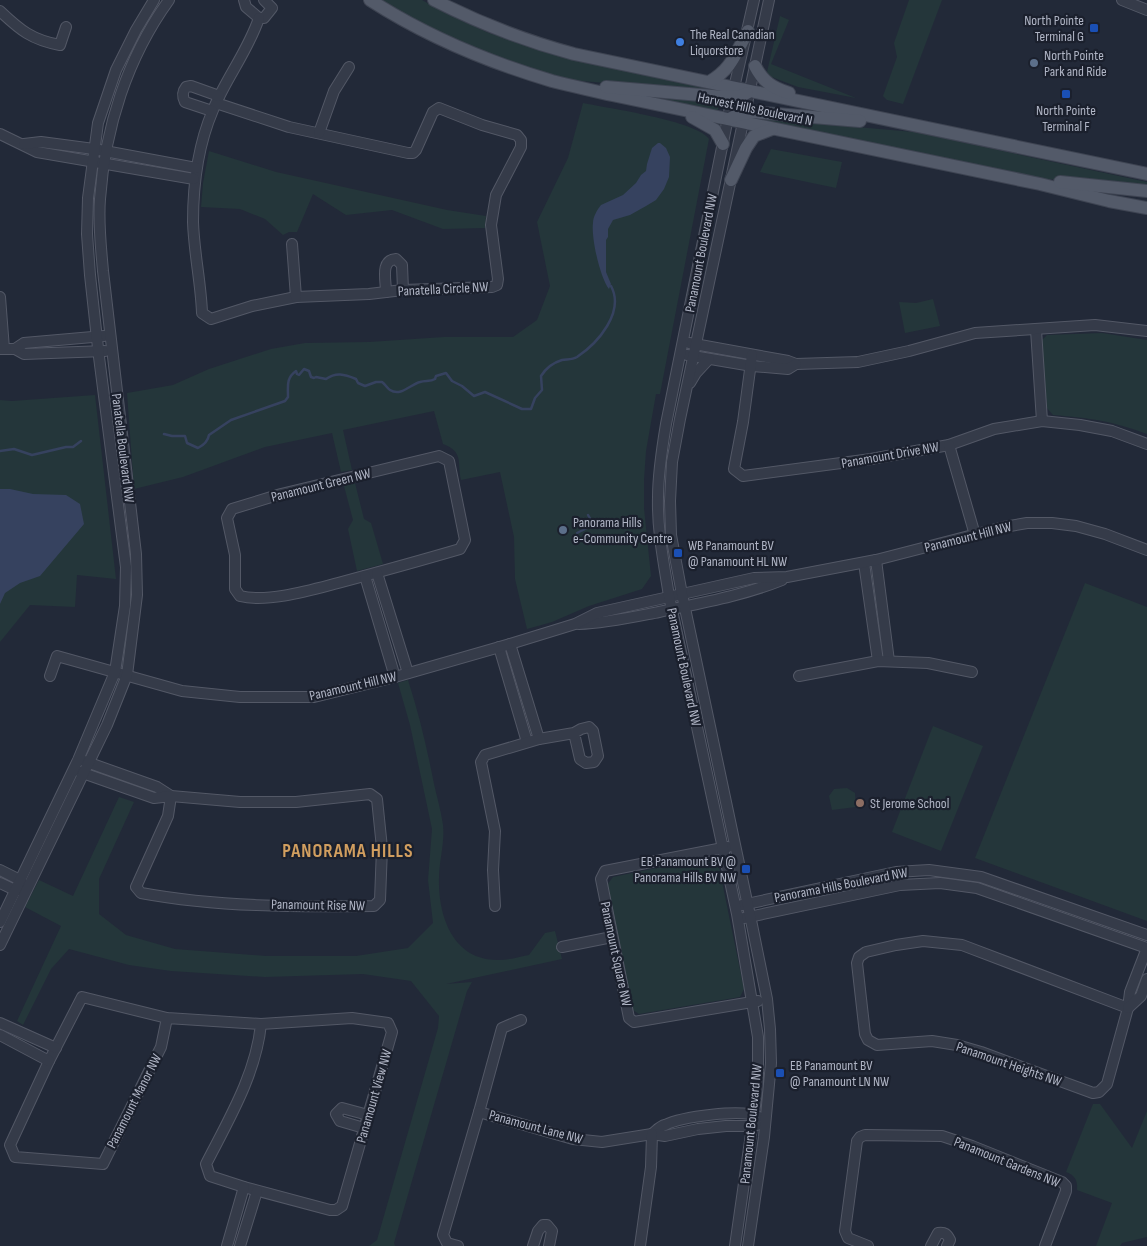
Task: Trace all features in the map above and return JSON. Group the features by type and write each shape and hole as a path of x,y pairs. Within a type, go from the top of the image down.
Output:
{"main road":[{"name":"Harvest Hills Boulevard N","path":"370,0 402,20 466,50 506,66 566,84 728,119 743,118 774,128 1147,208"},
{"name":"Harvest Hills Boulevard N","path":"434,0 476,21 531,42 574,54 709,82 733,92"},
{"path":"709,82 723,73 729,66 748,31"},
{"path":"755,66 762,78 772,86 834,108"},
{"path":"566,84 724,97 733,92 741,96 749,92"},
{"name":"Harvest Hills Boulevard N","path":"749,92 1147,174"},
{"path":"669,107 710,126 719,135 723,144"},
{"path":"743,118 753,112 908,124"},
{"path":"730,180 754,136 774,128"},
{"path":"1040,184 1061,182 1147,191"},
{"path":"1109,201 1147,216"}],"street":[{"name":"Panatella Boulevard NW","path":"0,922 74,770 115,672 125,606 126,567 97,336 87,234 88,198 98,123 116,70 136,30 154,0"},
{"name":"Panatella Boulevard NW","path":"0,945 84,774 107,725 127,675 136,603 136,554 111,350 100,234 100,200 111,125 128,74 147,35 169,0"},
{"path":"244,0 246,7 259,18 264,18 272,8 264,0"},
{"name":"Panamount Boulevard NW","path":"735,1246 758,1085 758,1037 736,907 669,596 661,544 658,498 660,462 666,424 733,92 754,0"},
{"name":"Panamount Boulevard NW","path":"748,1246 766,1121 771,1062 770,1029 750,917 682,594 671,535 670,501 672,462 686,388 769,0"},
{"path":"1122,0 1147,10"},
{"path":"0,11 21,30 44,42 60,45 66,27"},
{"path":"216,103 259,18"},
{"path":"319,133 334,92 349,67"},
{"name":"Panatella Circle NW","path":"216,103 289,126 319,133 413,153 433,112 439,108 482,125 516,135 521,140 521,147 496,195 491,225 498,279 497,285 492,287 403,290 369,294 296,297 252,306 211,318 202,314 193,223 194,179 216,103"},
{"path":"0,134 24,144 37,152 194,179"},
{"path":"24,144 41,142 94,149 196,168"},
{"path":"292,244 296,297"},
{"path":"386,292 386,264 392,259 396,259 402,265 403,290"},
{"path":"0,297 2,349 15,349 24,354 111,350"},
{"path":"683,342 796,364 858,362 909,351 975,333 1095,325 1147,332"},
{"path":"1036,330 1042,421"},
{"path":"15,349 24,343 110,335"},
{"path":"681,354 752,366 788,369 796,364"},
{"name":"Panamount Drive NW","path":"752,355 752,366 734,469 743,476 871,459 949,444 994,429 1042,421 1112,431 1147,444"},
{"path":"686,388 709,359"},
{"path":"949,444 975,535"},
{"name":"Panamount Green NW","path":"438,456 449,461 466,540 460,549 377,573 297,593 250,599 240,596 235,589 235,555 227,518 232,509 281,494 438,456"},
{"name":"Panamount Hill NW","path":"50,676 57,656 182,691 240,697 314,697 510,644 575,624 597,613 754,578 787,577 864,563 1004,527 1027,523 1052,523 1076,526 1147,550"},
{"path":"876,560 890,661"},
{"path":"864,563 878,661"},
{"path":"377,573 408,673"},
{"path":"365,576 395,676"},
{"name":"Panamount Hill NW","path":"575,624 599,623 685,607 754,591 787,577"},
{"path":"510,644 533,741"},
{"path":"499,647 533,741"},
{"path":"799,676 878,661 928,664 972,672"},
{"path":"495,906 493,870 495,832 481,762 485,754 533,741 574,733"},
{"name":"Panamount Rise NW","path":"78,760 157,787 171,796"},
{"path":"705,765 718,762"},
{"name":"Panamount Rise NW","path":"74,770 154,798 171,796 240,802 296,802 370,794 377,798 382,848 380,900 374,906 301,907 169,898 140,893 136,887 168,816 171,796"},
{"path":"723,848 735,846"},
{"name":"Panamount Square NW","path":"723,848 605,871 601,879 629,1018 634,1022 766,999"},
{"path":"0,870 20,880 27,889"},
{"name":"Panorama Hills Boulevard NW","path":"736,907 747,903 901,871 929,870 981,877 1147,936"},
{"path":"0,883 15,890 27,889"},
{"name":"Panorama Hills Boulevard NW","path":"738,920 900,885 940,883 977,888 1147,948"},
{"path":"562,947 612,937"},
{"name":"Panamount Heights NW","path":"1128,1008 962,945 923,941 896,944 866,952 859,957 857,963 865,1034 868,1040 877,1045 932,1041 957,1045 1093,1093 1104,1089 1107,1084 1128,1008 1130,992 1147,948"},
{"name":"Panamount Heights NW","path":"1128,1008 1140,996 1147,979"},
{"name":"Panamount Manor NW","path":"82,997 167,1018 161,1047 103,1164 16,1157 10,1145 56,1048 82,997"},
{"name":"Panamount View NW","path":"167,1018 261,1024 352,1018 388,1023 392,1032 342,1206 336,1210 244,1188 210,1176 206,1164 247,1080 259,1045 261,1024"},
{"path":"479,1112 502,1028 521,1020"},
{"path":"0,1023 56,1048"},
{"path":"0,1035 50,1060"},
{"path":"364,1128 340,1121 336,1114 342,1108 368,1115"},
{"name":"Panamount Lane NW","path":"458,1246 446,1242 442,1235 479,1112 572,1139 602,1142 652,1134 665,1136 726,1126 753,1126 766,1121"},
{"name":"Panamount Lane NW","path":"652,1134 664,1125 696,1117 726,1113 754,1114 766,1121"},
{"path":"640,1246 651,1167 652,1134"},
{"name":"Panamount Gardens NW","path":"868,1246 848,1238 844,1231 857,1141 860,1137 866,1135 942,1136 1062,1182 1066,1186 1066,1191 1045,1246"},
{"path":"227,1246 244,1188"},
{"path":"240,1246 256,1191"},
{"path":"533,1246 542,1225 547,1225 552,1231 549,1246"},
{"path":"931,1246 938,1233 943,1232 950,1240 947,1246"}],"shaded area":[{"path":"377,0 422,0 447,14 489,33 547,52 705,88 705,91 569,80 502,62 451,40"},
{"path":"909,0 942,0 903,104 887,100 883,96 897,57 894,43"},
{"path":"780,16 789,20 771,64 856,98 798,87 769,76 767,72"},
{"path":"664,98 720,101 717,114 662,100"},
{"path":"583,103 671,121 701,132 709,139 660,394 656,394 646,451 644,508 651,576 642,589 589,606 552,622 527,629 515,579 514,537 500,472 461,480 457,454 450,447 443,444 434,411 343,430 352,470 341,472 332,433 265,447 183,477 134,489 127,393 173,385 209,369 271,349 305,343 369,342 444,337 513,337 537,320 550,286 537,222 568,158"},
{"path":"765,119 914,132 1147,182 1147,188 1072,180 1038,179 764,123"},
{"path":"771,149 842,162 836,188 760,172"},
{"path":"209,151 276,172 447,210 486,216 485,228 443,229 392,210 346,215 313,194 297,232 289,232 283,235 265,219 240,209 201,207"},
{"path":"933,299 940,326 905,333 899,302 916,303"},
{"path":"1102,333 1147,340 1147,434 1101,421 1053,415 1047,408 1041,341 1047,335"},
{"path":"95,395 116,579 77,575 75,607 30,605 0,642 0,400 12,401"},
{"path":"355,483 364,519 371,523 383,564 357,571 348,529 353,520 344,486"},
{"path":"1085,583 1147,607 1147,921 975,858"},
{"path":"408,680 416,706 442,820 443,838 439,892 445,921 451,934 470,953 483,958 499,960 529,955 545,933 555,931 562,959 446,984 472,982 467,991 394,1243 395,1246 369,1246 377,1240 438,1028 439,1016 411,981 363,974 265,977 171,971 129,965 69,949 51,969 23,1025 17,1021 61,926 25,907 39,880 73,896 119,797 134,802 99,879 99,914 126,935 175,949 266,956 356,956 408,948 433,923 428,880 432,829 410,725 398,683"},
{"path":"933,726 983,746 941,851 892,832"},
{"path":"847,788 855,793 856,807 832,810 829,796 834,789"},
{"path":"710,857 718,862 744,989 740,997 639,1014 633,1010 607,885 613,877"},
{"path":"1093,1104 1100,1104 1132,1148 1147,1111 1147,1237 1122,1243 1120,1246 1096,1246 1112,1203 1077,1190 1075,1179 1066,1172"}],"water":[{"path":"658,143 666,148 670,157 669,177 664,189 656,200 630,215 613,220 608,229 606,272 611,284 609,289 599,267 593,229 594,216 601,205 623,195 636,183 646,171 652,148"},
{"path":"0,489 33,494 66,495 80,504 84,524 40,576 20,583 5,593 0,604"}],"waterway":[{"path":"164,434 185,436 187,443 198,448 205,443 209,435 231,420 285,401 288,397 288,382 291,376 296,371 299,375 304,369 309,371 311,377 314,378 326,379 333,375 344,375 356,379 358,383 365,386 382,382 394,392 402,391 420,382 433,380 436,376 446,373 452,381 462,386 474,396 485,392 522,409 531,409 535,398 542,390 541,376 545,371 558,361 577,357 593,344 607,326 615,306 611,286"},
{"path":"0,451 14,449 32,455 73,447 81,441"},
{"path":"577,533 585,529 592,522 588,515"}],"place":[{"name":"North Pointe Terminal G","path":"1094,28"},
{"name":"The Real Canadian Liquorstore","path":"680,42"},
{"name":"North Pointe Park and Ride","path":"1034,63"},
{"name":"North Pointe Terminal F","path":"1066,94"},
{"name":"Panorama Hills e-Community Centre","path":"563,530"},
{"name":"WB Panamount BV @ Panamount HL NW","path":"678,553"},
{"name":"St Jerome School","path":"860,803"},
{"name":"EB Panamount BV @ Panorama Hills BV NW","path":"746,869"},
{"name":"EB Panamount BV @ Panamount LN NW","path":"780,1073"}],"district":[{"name":"PANORAMA HILLS","path":"348,851"}]}
